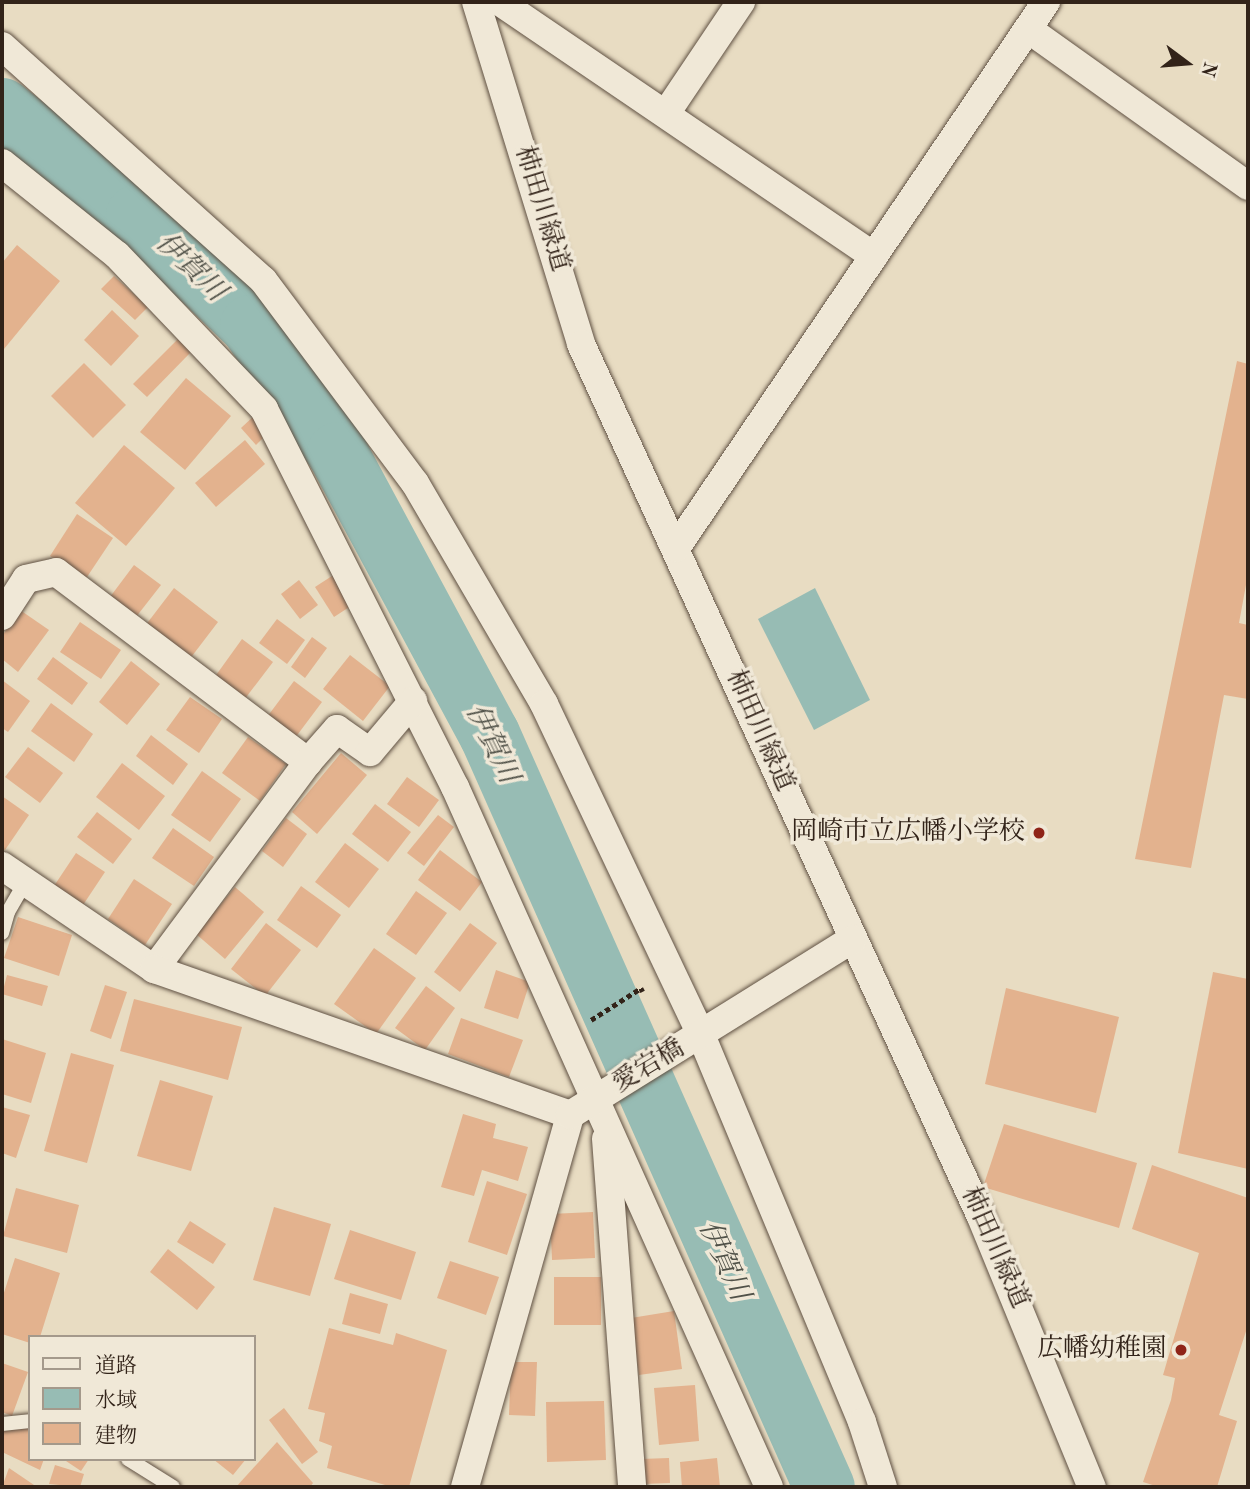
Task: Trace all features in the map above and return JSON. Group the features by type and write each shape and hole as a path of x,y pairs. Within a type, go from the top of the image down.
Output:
{"street":[{"name":"柿田川緑道","path":"476,2 581,344 981,1217 1092,1487"},
{"path":"500,2 667,112 874,256"},
{"path":"667,112 741,2"},
{"path":"676,548 1046,2"},
{"path":"1028,29 1248,186"},
{"path":"2,47 263,280 415,483 544,704 701,1035 862,1422 883,1487"},
{"path":"2,163 117,254 264,409 412,701 601,1108 769,1487"},
{"path":"2,615 26,579 56,572 309,762"},
{"path":"154,968 309,762 337,729 370,752 412,701"},
{"path":"2,866 154,968 570,1115 464,1487"},
{"name":"愛宕橋","path":"570,1115 601,1108 701,1035 853,939"},
{"path":"601,1108 632,1487"}],"lane":[{"path":"2,933 8,912 26,881"},
{"path":"2,1424 28,1421"},
{"path":"131,1461 173,1487"}],"path":[{"path":"580,1063 593,1055 579,1027 641,988 651,1009 680,993"}],"water":[{"path":"815,588 870,700 814,730 758,619"}],"building":[{"path":"17,245 60,281 4,349 2,263"},
{"path":"114,276 148,307 135,320 101,289"},
{"path":"112,310 139,336 111,366 84,340"},
{"path":"178,339 191,352 147,397 133,384"},
{"path":"1237,361 1248,364 1248,574 1239,623 1248,625 1248,699 1224,695 1191,868 1135,859"},
{"path":"84,363 126,405 93,438 51,396"},
{"path":"186,378 231,416 185,470 140,432"},
{"path":"255,415 270,431 256,445 241,428"},
{"path":"245,440 265,464 216,507 195,483"},
{"path":"124,445 175,488 126,546 75,503"},
{"path":"77,514 113,538 85,580 50,556"},
{"path":"134,565 161,585 136,617 110,597"},
{"path":"335,574 354,604 334,617 315,587"},
{"path":"299,580 318,605 300,619 281,594"},
{"path":"174,588 218,622 189,660 145,626"},
{"path":"20,610 49,630 18,672 2,659 2,636"},
{"path":"277,619 305,640 287,664 259,643"},
{"path":"80,622 121,650 101,679 60,652"},
{"path":"312,637 327,648 305,678 291,667"},
{"path":"242,639 273,662 244,700 214,678"},
{"path":"350,655 390,686 363,721 323,689"},
{"path":"53,657 88,683 72,705 37,679"},
{"path":"131,661 160,684 127,725 99,702"},
{"path":"2,680 30,701 8,732 2,728"},
{"path":"294,681 322,702 295,738 267,717"},
{"path":"190,697 222,719 199,753 166,730"},
{"path":"51,703 93,734 74,762 31,731"},
{"path":"151,735 188,764 173,785 136,756"},
{"path":"248,737 286,764 260,801 222,773"},
{"path":"28,747 63,773 40,803 5,777"},
{"path":"341,753 367,775 317,834 292,812"},
{"path":"122,763 165,796 139,830 96,797"},
{"path":"202,771 241,799 210,842 171,815"},
{"path":"407,777 439,800 419,827 387,804"},
{"path":"2,796 29,815 5,850 2,848"},
{"path":"375,804 411,832 388,862 352,834"},
{"path":"97,812 132,839 113,864 77,837"},
{"path":"438,815 454,827 424,866 407,853"},
{"path":"286,818 307,834 283,867 262,851"},
{"path":"173,828 214,857 194,886 152,858"},
{"path":"345,843 379,869 349,908 315,882"},
{"path":"440,850 482,882 460,911 418,880"},
{"path":"76,853 105,872 81,908 52,889"},
{"path":"134,879 172,904 145,945 108,919"},
{"path":"301,886 341,915 317,948 277,920"},
{"path":"235,887 264,912 225,959 196,934"},
{"path":"416,891 447,913 416,955 386,934"},
{"path":"18,917 72,935 59,976 4,958"},
{"path":"266,923 301,950 265,996 231,969"},
{"path":"470,923 497,943 460,992 434,972"},
{"path":"374,948 416,978 376,1034 334,1004"},
{"path":"496,970 530,982 518,1019 484,1008"},
{"path":"1213,972 1248,979 1248,1169 1178,1153"},
{"path":"7,975 48,986 42,1006 2,994"},
{"path":"105,985 127,992 111,1039 90,1031"},
{"path":"426,986 455,1008 425,1050 395,1028"},
{"path":"1006,988 1119,1017 1096,1113 985,1084"},
{"path":"134,999 242,1027 228,1080 120,1051"},
{"path":"461,1018 523,1040 509,1077 448,1054"},
{"path":"2,1039 46,1053 31,1103 2,1094"},
{"path":"71,1053 114,1065 87,1163 44,1151"},
{"path":"160,1080 213,1096 191,1171 137,1156"},
{"path":"2,1107 30,1115 16,1158 2,1153"},
{"path":"463,1114 496,1124 493,1138 528,1147 518,1181 482,1170 474,1196 441,1187"},
{"path":"1004,1124 1137,1163 1119,1228 983,1187"},
{"path":"1152,1165 1248,1198 1248,1325 1219,1415 1237,1421 1217,1487 1159,1487 1143,1482 1171,1400 1175,1378 1163,1375 1199,1253 1132,1229"},
{"path":"487,1181 527,1194 507,1255 468,1242"},
{"path":"16,1188 79,1205 67,1253 3,1236"},
{"path":"274,1207 331,1224 310,1296 253,1280"},
{"path":"593,1212 595,1258 552,1260 550,1214"},
{"path":"190,1221 226,1244 213,1264 177,1242"},
{"path":"350,1230 416,1252 401,1300 334,1279"},
{"path":"168,1249 215,1287 197,1310 150,1272"},
{"path":"15,1258 60,1273 41,1335 28,1335 28,1342 2,1334 2,1299"},
{"path":"450,1261 499,1277 486,1315 437,1298"},
{"path":"554,1277 601,1277 601,1325 554,1325"},
{"path":"350,1293 388,1304 380,1334 342,1324"},
{"path":"674,1311 682,1369 639,1375 631,1318"},
{"path":"329,1328 393,1345 396,1333 447,1350 409,1487 392,1487 327,1468 332,1446 319,1441 325,1413 308,1409"},
{"path":"511,1362 537,1362 535,1416 509,1415"},
{"path":"2,1363 28,1372 12,1416 2,1412"},
{"path":"695,1385 699,1441 659,1445 654,1388"},
{"path":"604,1401 606,1460 547,1462 546,1402"},
{"path":"284,1408 318,1452 302,1464 269,1420"},
{"path":"24,1425 28,1426 28,1461 43,1461 40,1470 2,1452 2,1432"},
{"path":"277,1442 313,1483 310,1487 236,1487"},
{"path":"669,1458 670,1483 642,1484 641,1459"},
{"path":"717,1458 720,1487 682,1487 680,1462"},
{"path":"66,1461 88,1461 81,1471"},
{"path":"216,1461 244,1461 233,1475"},
{"path":"55,1465 84,1474 80,1487 49,1484"},
{"path":"9,1468 37,1487 2,1487"}],"waterway":[{"name":"伊賀川","path":"2,108 136,215 250,325 337,452 489,734 824,1487"}],"place":[{"name":"岡崎市立広幡小学校","path":"1039,833"},
{"name":"広幡幼稚園","path":"1181,1350"}]}
